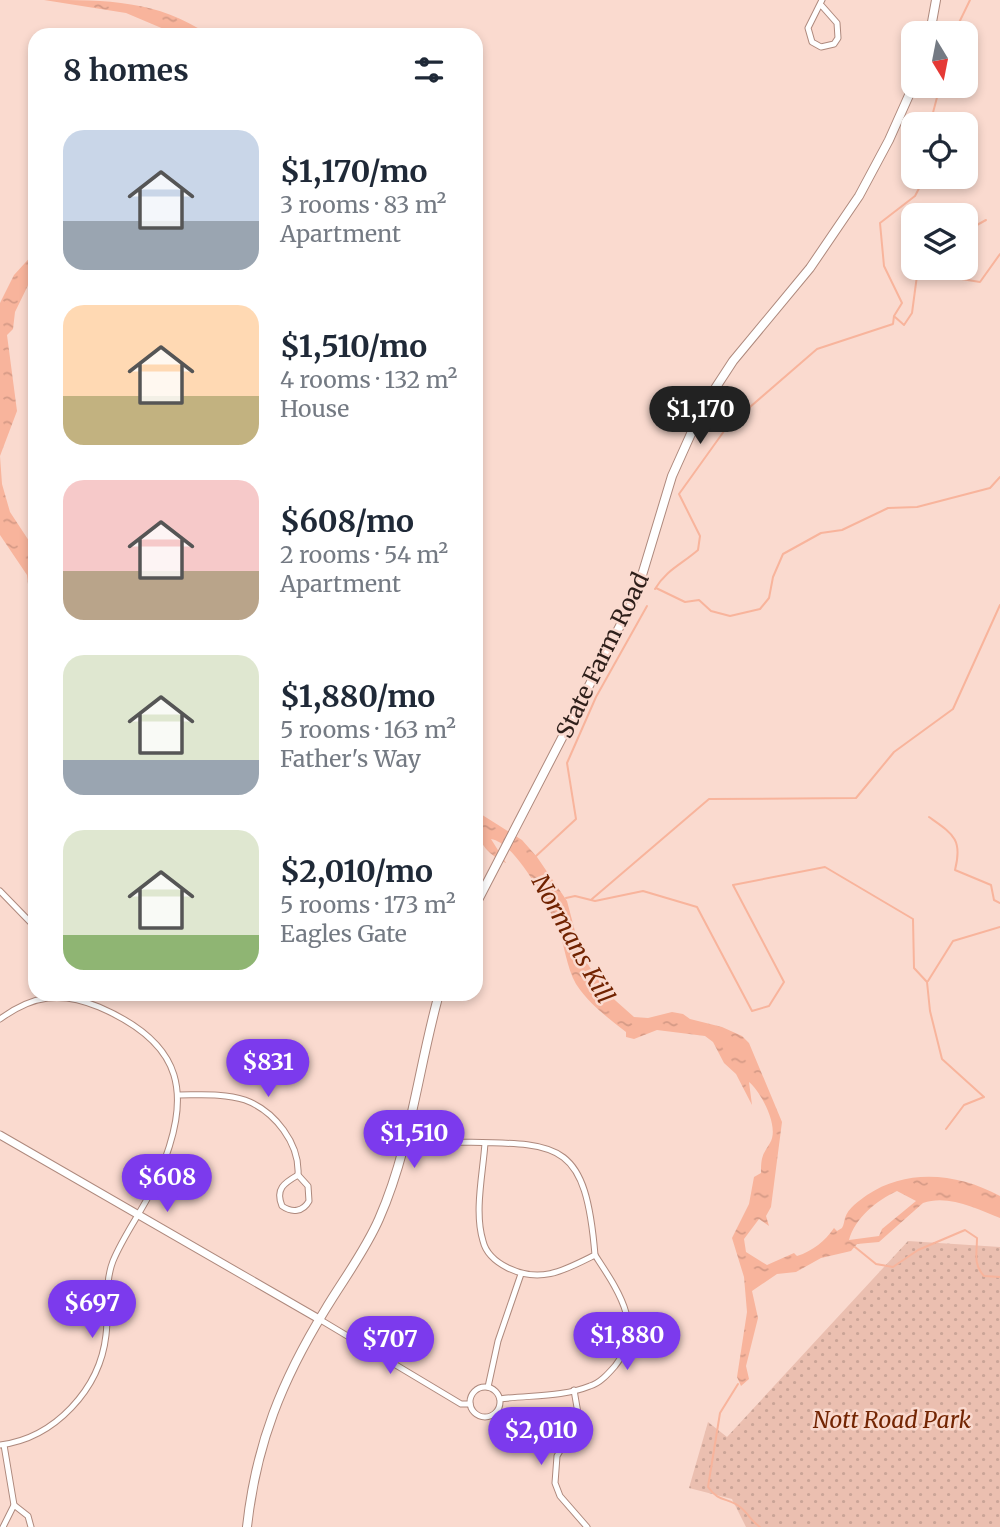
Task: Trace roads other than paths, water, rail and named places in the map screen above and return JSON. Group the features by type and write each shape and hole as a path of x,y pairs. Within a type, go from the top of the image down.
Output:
{"main road":[{"path":"932,21 936,0"},
{"name":"State Farm Road","path":"483,891 636,595 673,476 703,407 733,361 810,268 852,207 889,140 907,98"},
{"path":"247,1527 266,1427 293,1366 377,1223 394,1185 404,1156 437,1001"}],"street":[{"path":"822,3 837,23 838,38 834,44 821,47 812,42 807,28 822,3"},
{"path":"0,891 28,920"},
{"path":"0,1019 22,1005 34,1001"},
{"path":"3,1527 14,1505 2,1445 22,1440 54,1424 80,1399 92,1379 106,1338 112,1263 158,1176 179,1096 165,1053 148,1033 83,1001"},
{"path":"179,1096 219,1095 246,1100 266,1112 294,1146 299,1161 299,1175 308,1186 309,1201 302,1209 292,1211 282,1206 279,1194 282,1185 299,1175"},
{"path":"0,1135 320,1318 461,1404 470,1404"},
{"path":"450,1142 539,1145 560,1154 577,1168 591,1207 595,1255 622,1298 629,1319 629,1338 621,1359 593,1386 500,1399"},
{"path":"485,1143 480,1222 482,1241 488,1254 521,1274 549,1275 595,1255"},
{"path":"488,1387 498,1341 521,1274"},
{"path":"488,1387 500,1399"},
{"path":"488,1387 474,1391 470,1404 474,1413 487,1417 496,1412 500,1399"},
{"path":"574,1390 579,1419 557,1456 555,1483 560,1496 587,1527"},
{"path":"14,1505 28,1516 31,1527"}],"water":[{"path":"44,0 131,4 170,15 198,28 161,28 126,13"},
{"path":"28,260 28,285 15,312 13,329 7,335 17,411 0,456 0,303 14,275"},
{"path":"0,456 2,484 10,512 28,539 28,584 27,575 0,535"},
{"name":"Normans Kill","path":"483,815 522,840 537,857 567,901 581,954 607,993 634,1017 648,1018 672,1012 683,1014 690,1019 722,1027 742,1036 749,1043 782,1122 771,1207 766,1216 769,1226 759,1219 744,1239 746,1252 767,1265 794,1253 797,1256 803,1254 818,1245 834,1228 837,1231 842,1228 849,1211 867,1195 882,1186 916,1177 950,1178 984,1188 1000,1196 1000,1218 952,1201 923,1203 879,1242 857,1244 851,1251 821,1258 796,1272 777,1274 752,1291 758,1318 746,1366 749,1379 741,1386 737,1377 747,1312 744,1277 732,1238 749,1204 754,1177 761,1173 761,1162 772,1136 773,1128 768,1110 749,1082 752,1105 736,1074 724,1063 713,1042 705,1036 657,1030 634,1039 626,1037 626,1032 593,1004 576,984 558,928 521,863 501,843 491,839 506,863 483,844","holes":["897,1191 916,1201 882,1229 879,1236 849,1240 861,1217 889,1195"]}],"waterway":[{"path":"960,21 970,0"},
{"path":"933,112 937,98"},
{"path":"655,589 669,572 698,550 700,536 679,494 727,427 817,349 893,324 894,316 902,303 884,266 880,223 915,196 919,189"},
{"path":"978,224 986,220"},
{"path":"968,280 980,282 1000,254"},
{"path":"895,317 904,325 912,313 916,280"},
{"path":"656,588 685,602 699,600 711,611 730,616 760,609 769,598 773,577 783,554 821,533 842,530 888,508 917,507 990,488 1000,477"},
{"path":"592,899 709,799 856,798 894,752 953,709 1000,605"},
{"path":"535,857 576,819 567,763 596,697 647,606"},
{"path":"929,817 950,833 957,844 955,870 991,885 994,900 1000,903"},
{"name":"Normans Kill","path":"566,898 575,896 595,901 643,891 697,907 752,1011 769,1006 784,982 733,885 825,867 913,919 914,968 927,982 930,1011 942,1059 984,1097 964,1105 946,1129"},
{"path":"928,981 953,941 1000,927"},
{"path":"855,1247 876,1264 893,1267 918,1250 965,1230 977,1238 976,1258 981,1272 984,1276 1000,1277"},
{"path":"738,1384 720,1413 708,1487 720,1498 740,1507 760,1527"}],"park label":[{"name":"Nott Road Park","path":"892,1419"}]}
